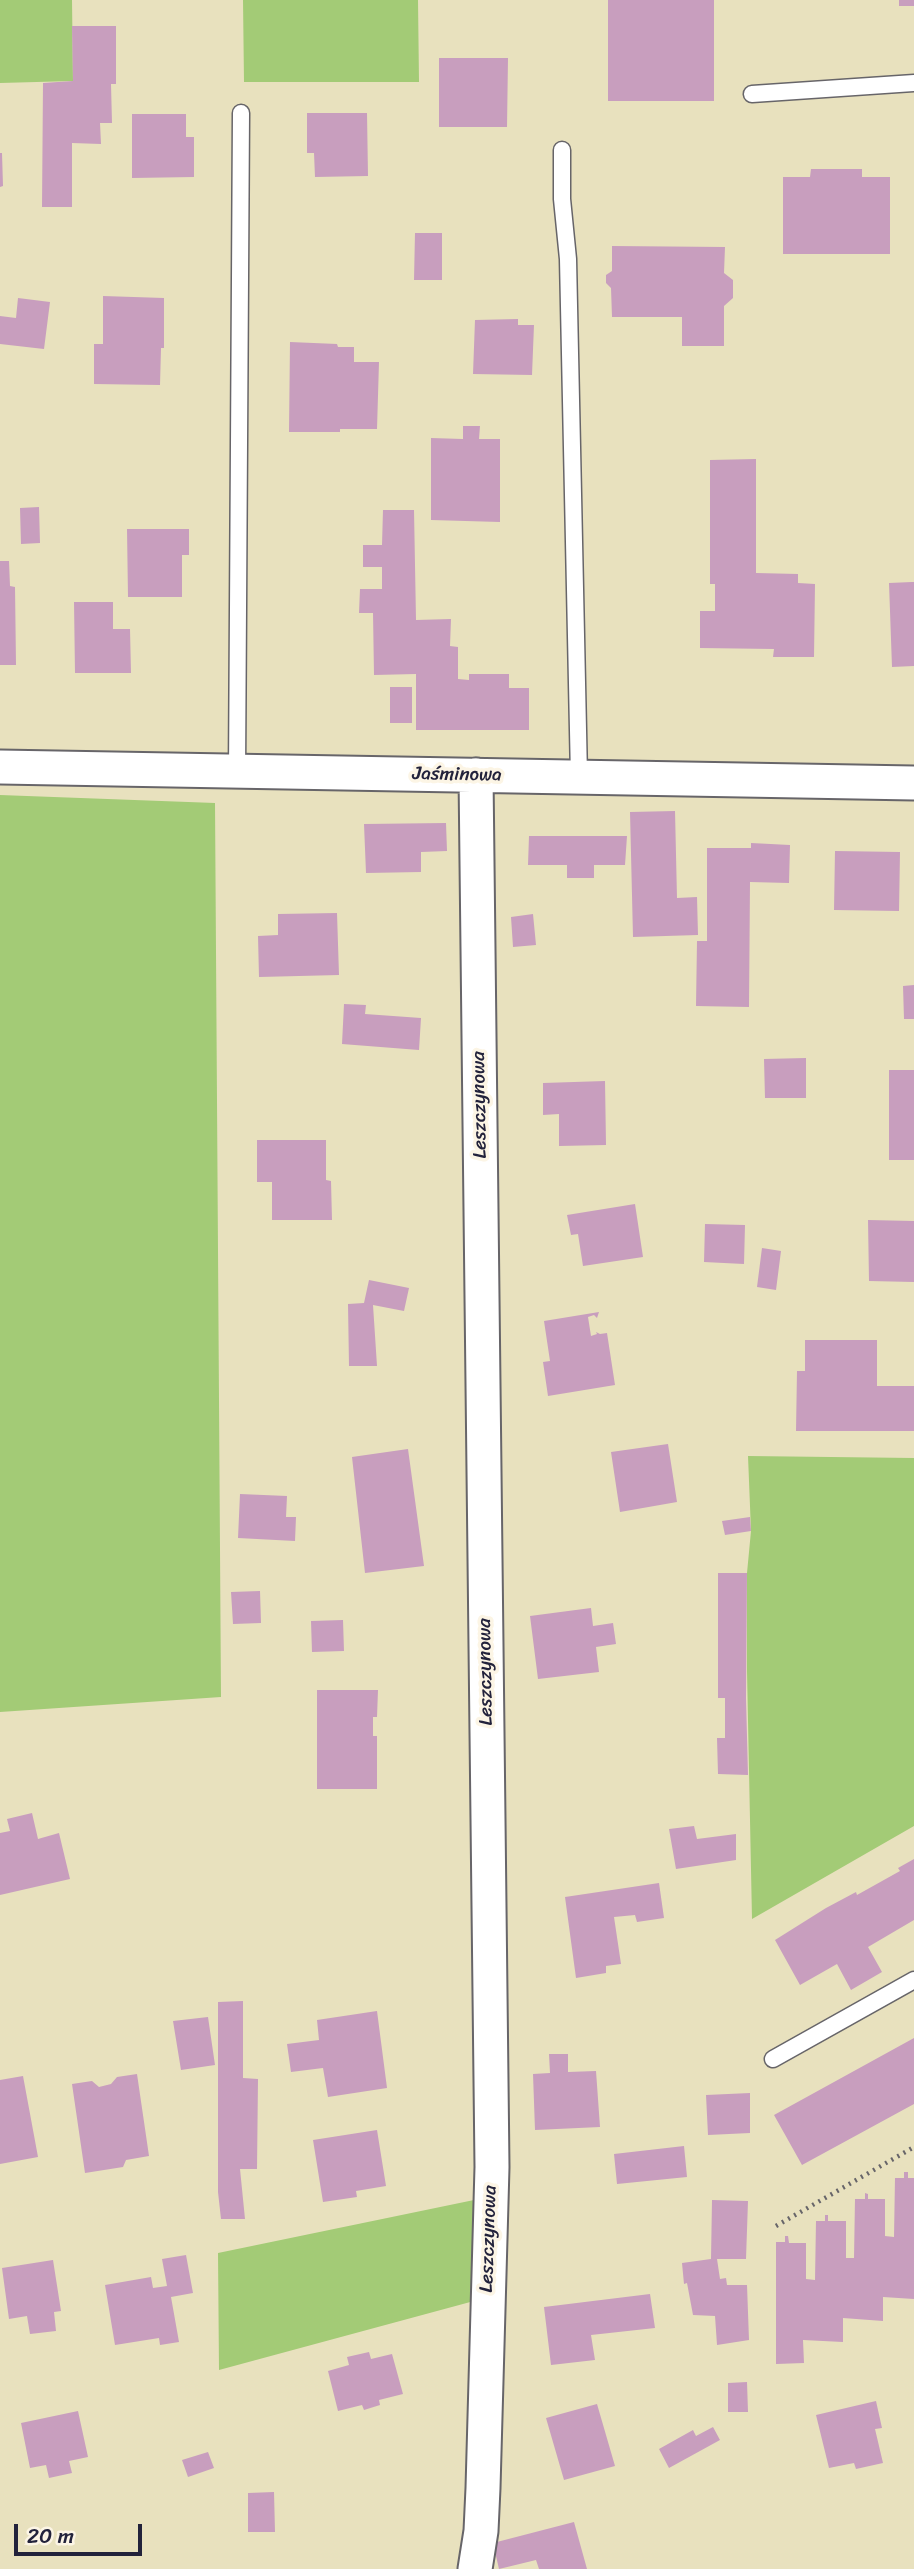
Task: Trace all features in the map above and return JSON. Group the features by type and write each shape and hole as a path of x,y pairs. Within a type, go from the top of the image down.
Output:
{"street":[{"name":"Jaśminowa","path":"0,767 914,783"},
{"name":"Leszczynowa","path":"475,2569 482,2509 492,2167 476,775"}],"lane":[{"path":"752,94 914,83"},
{"path":"237,773 241,113"},
{"path":"562,150 562,199 568,259 579,777"},
{"path":"774,2059 914,1980"}],"path":[{"path":"776,2226 914,2147"}],"green space":[{"path":"0,0 72,0 73,81 0,83"},
{"path":"243,0 418,0 419,82 244,82"},
{"path":"0,795 215,803 221,1697 0,1712"},
{"path":"748,1456 914,1458 914,1826 752,1919 747,1671 747,1573 751,1531"},
{"path":"474,2200 474,2301 219,2370 218,2253"}],"building":[{"path":"608,0 714,0 714,101 608,101"},
{"path":"899,0 914,0 914,6 899,6"},
{"path":"72,26 116,26 116,84 111,84 112,123 100,123 101,144 72,143 72,207 42,207 43,83 73,81"},
{"path":"439,58 508,58 507,127 439,127"},
{"path":"307,113 367,113 368,176 315,177 314,153 307,153"},
{"path":"132,114 186,114 186,137 194,137 194,177 132,178"},
{"path":"0,153 3,186 0,187"},
{"path":"811,169 862,169 862,177 890,177 890,254 783,254 783,177 810,177"},
{"path":"415,233 442,233 442,280 414,280"},
{"path":"612,246 725,247 724,273 733,280 733,298 724,306 724,346 682,346 682,317 612,317 611,288 606,283 606,275 612,271"},
{"path":"103,296 164,298 164,348 161,348 160,385 94,384 94,344 103,344"},
{"path":"18,298 50,302 44,349 0,344 0,316 16,318"},
{"path":"518,319 518,325 534,325 532,375 473,374 475,320"},
{"path":"290,342 354,347 354,362 379,362 377,429 289,432"},
{"path":"463,426 480,426 479,439 500,439 500,522 431,520 431,438 463,439"},
{"path":"756,459 756,573 798,574 798,583 815,584 814,657 773,657 774,649 700,648 700,611 715,611 715,584 710,584 710,460"},
{"path":"39,507 40,543 21,544 20,508"},
{"path":"383,510 414,510 416,620 451,619 450,646 458,647 458,679 469,680 469,674 509,674 509,688 529,688 529,730 416,730 416,674 374,675 373,613 359,613 360,589 382,589 382,567 363,567 363,545 382,545"},
{"path":"127,529 189,529 189,555 182,555 182,597 128,597"},
{"path":"0,561 9,561 10,586 15,587 16,665 0,665"},
{"path":"914,582 914,666 892,667 889,583"},
{"path":"74,602 113,602 113,629 130,629 131,673 75,673"},
{"path":"390,687 412,687 412,723 390,723"},
{"path":"675,811 677,898 697,897 698,935 633,937 630,812"},
{"path":"446,823 447,851 421,852 421,872 366,873 364,824"},
{"path":"529,836 627,836 625,865 594,865 594,878 567,878 567,865 528,865"},
{"path":"751,843 790,845 789,883 750,882 749,1007 696,1006 697,941 707,941 707,848 751,848"},
{"path":"835,851 900,852 899,911 834,910"},
{"path":"337,913 339,975 259,977 258,936 278,935 278,914"},
{"path":"533,914 536,945 513,947 511,917"},
{"path":"914,985 914,1019 904,1019 903,986"},
{"path":"344,1004 366,1005 365,1014 421,1018 419,1050 342,1044"},
{"path":"806,1058 806,1098 765,1098 764,1059"},
{"path":"889,1070 914,1070 914,1160 889,1160"},
{"path":"605,1081 606,1145 559,1146 559,1114 543,1115 543,1083"},
{"path":"257,1140 326,1140 326,1180 331,1181 332,1220 272,1220 272,1182 257,1182"},
{"path":"635,1204 643,1257 583,1266 578,1234 571,1235 567,1215"},
{"path":"868,1220 914,1221 914,1282 869,1281"},
{"path":"705,1224 745,1225 744,1264 704,1262"},
{"path":"762,1248 781,1251 776,1290 757,1287"},
{"path":"369,1280 409,1288 404,1311 373,1305 377,1366 349,1366 348,1304 364,1303"},
{"path":"599,1312 597,1318 594,1315 588,1317 591,1336 597,1334 596,1332 607,1333 615,1385 548,1396 543,1362 550,1361 544,1321"},
{"path":"805,1340 877,1340 877,1386 914,1386 914,1431 796,1431 797,1371 805,1371"},
{"path":"668,1444 677,1502 620,1512 611,1452"},
{"path":"408,1449 424,1566 365,1573 352,1457"},
{"path":"240,1494 287,1496 286,1517 296,1517 295,1541 238,1538"},
{"path":"750,1517 751,1531 725,1535 722,1521"},
{"path":"718,1573 747,1573 748,1775 718,1774 717,1738 725,1738 725,1698 718,1698"},
{"path":"260,1591 261,1623 233,1624 231,1592"},
{"path":"591,1608 593,1626 613,1623 616,1644 596,1647 599,1672 538,1679 530,1616"},
{"path":"343,1620 344,1651 312,1652 311,1621"},
{"path":"317,1690 378,1690 377,1717 373,1717 373,1736 377,1736 377,1789 317,1789"},
{"path":"32,1813 38,1839 59,1833 70,1879 0,1895 0,1833 10,1831 7,1819"},
{"path":"694,1826 697,1839 736,1834 736,1860 676,1869 669,1829"},
{"path":"914,1859 914,1920 868,1947 882,1972 851,1990 837,1964 800,1985 775,1940 826,1908 856,1892 857,1895 900,1871 898,1868"},
{"path":"659,1883 664,1918 637,1922 635,1915 614,1917 621,1964 606,1966 606,1973 576,1978 565,1897"},
{"path":"243,2001 243,2078 258,2079 257,2169 240,2169 245,2219 221,2219 218,2192 218,2002"},
{"path":"377,2011 387,2088 328,2097 323,2068 291,2072 287,2044 319,2040 317,2020"},
{"path":"208,2017 215,2065 181,2070 173,2021"},
{"path":"914,2038 914,2104 802,2165 774,2115"},
{"path":"549,2054 568,2054 568,2072 596,2071 600,2127 535,2130 533,2074 550,2073"},
{"path":"137,2074 149,2156 126,2160 123,2167 85,2173 72,2084 92,2081 99,2087 111,2084 117,2077"},
{"path":"23,2076 38,2157 0,2164 0,2080"},
{"path":"750,2093 750,2133 708,2135 706,2095"},
{"path":"377,2130 386,2186 356,2191 357,2197 323,2202 313,2140"},
{"path":"684,2146 687,2177 617,2184 614,2154"},
{"path":"904,2172 908,2172 908,2178 914,2178 914,2299 883,2297 883,2321 843,2318 843,2342 803,2340 804,2363 776,2364 776,2242 785,2242 785,2236 788,2236 789,2243 806,2243 806,2279 815,2280 816,2221 825,2221 825,2215 828,2215 828,2221 846,2221 846,2258 854,2258 855,2199 865,2199 865,2193 868,2194 868,2199 885,2199 885,2236 894,2237 895,2178 904,2178"},
{"path":"712,2200 748,2201 746,2259 717,2259 720,2279 726,2278 727,2285 747,2285 749,2340 717,2345 715,2316 693,2315 687,2283 684,2284 682,2263 711,2259"},
{"path":"186,2255 193,2293 171,2297 179,2342 160,2345 159,2338 115,2345 105,2285 151,2277 153,2288 167,2286 162,2259"},
{"path":"53,2260 61,2311 54,2312 56,2331 30,2334 27,2316 9,2319 2,2268"},
{"path":"650,2294 655,2328 591,2335 595,2360 551,2365 544,2307"},
{"path":"369,2352 371,2359 392,2354 403,2394 379,2400 380,2405 364,2410 362,2405 338,2411 328,2371 349,2365 347,2357"},
{"path":"747,2382 748,2412 728,2412 728,2383"},
{"path":"876,2401 882,2428 875,2429 883,2463 856,2469 854,2463 829,2468 816,2415"},
{"path":"597,2404 615,2466 564,2480 546,2418"},
{"path":"78,2411 88,2457 69,2461 72,2473 49,2478 46,2465 30,2468 21,2423"},
{"path":"713,2427 720,2440 669,2468 659,2449 693,2430 696,2436"},
{"path":"208,2452 214,2468 188,2477 182,2460"},
{"path":"274,2492 275,2532 248,2532 248,2493"},
{"path":"574,2522 587,2569 539,2569 536,2560 499,2569 493,2543"}]}
